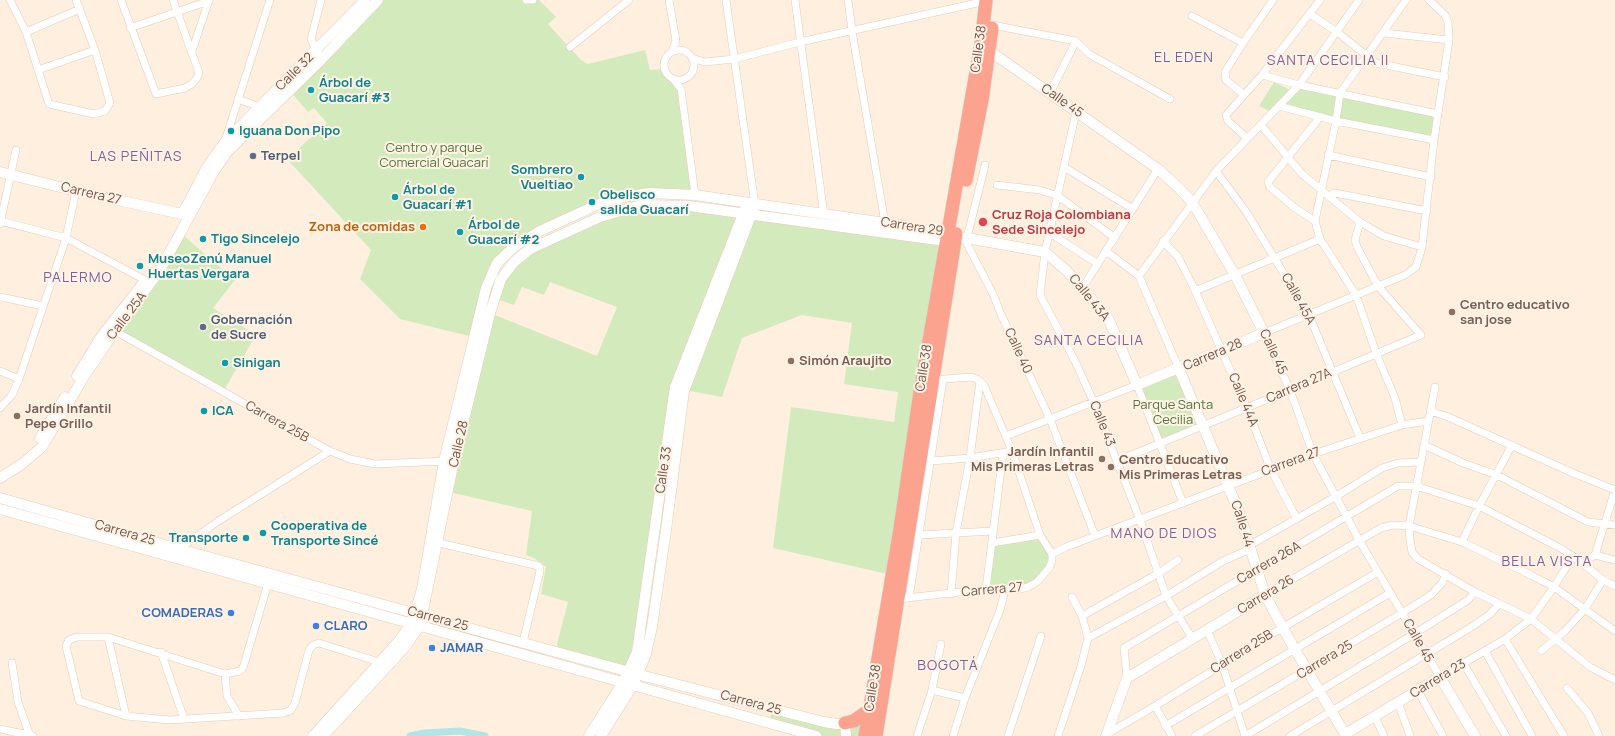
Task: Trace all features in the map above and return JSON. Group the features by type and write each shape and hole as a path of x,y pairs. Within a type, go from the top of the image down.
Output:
{"highway":[{"name":"Calle 38","path":"985,47 992,25 989,0"},
{"name":"Calle 38","path":"871,732 869,710 954,237 982,100 989,0"},
{"name":"Calle 38","path":"871,732 904,599 937,380 954,237"},
{"path":"846,730 854,721 869,710"}],"street":[{"path":"10,0 26,32 48,104 94,114 105,111 110,103 95,50 76,0"},
{"path":"121,0 130,28 156,94 185,88 197,78 198,66 173,0"},
{"path":"130,28 209,0"},
{"path":"192,51 209,0"},
{"path":"225,142 270,0"},
{"path":"319,55 311,39 321,0"},
{"name":"Calle 32","path":"319,55 364,0"},
{"name":"Calle 32","path":"225,142 264,109 378,0"},
{"path":"526,0 533,0"},
{"path":"570,47 629,0"},
{"path":"669,0 676,41 672,52"},
{"path":"726,0 752,202"},
{"path":"795,0 824,215"},
{"path":"848,0 885,223"},
{"path":"692,58 705,62 734,59 800,42 989,0"},
{"path":"1244,95 1229,84 1225,76 1226,68 1272,0"},
{"path":"1247,138 1226,118 1228,113 1262,75 1320,0"},
{"path":"1139,276 1216,171 1299,85 1359,0"},
{"path":"1402,425 1395,398 1376,353 1356,295 1320,239 1315,221 1336,121 1340,93 1406,0"},
{"path":"1261,125 1302,174 1360,222 1384,236 1422,247 1434,140 1449,40 1448,22 1445,15 1429,0"},
{"path":"26,32 80,9"},
{"path":"1310,14 1337,32 1376,63 1444,77"},
{"path":"1192,16 1243,43"},
{"path":"992,25 1076,41 1089,54 1170,99"},
{"path":"1384,33 1449,40"},
{"path":"676,41 692,58 695,67 693,71"},
{"path":"1050,93 1076,41"},
{"name":"Calle 45","path":"985,47 1158,169 1192,202 1234,275 1264,333 1290,390 1313,454 1335,497 1426,655 1475,736"},
{"path":"38,70 95,50"},
{"path":"687,52 678,50 672,52 667,55 663,64 665,73 674,80 681,90 694,195"},
{"path":"681,90 693,71 705,62"},
{"path":"1262,75 1299,85 1438,114"},
{"path":"674,80 683,80 688,78"},
{"path":"238,99 264,109"},
{"path":"1279,106 1336,121 1434,140"},
{"name":"Calle 25A","path":"0,478 22,464 42,447 85,375 160,270 222,158 264,109"},
{"name":"Calle 43","path":"1076,112 1045,252 1040,295 1075,361 1094,403 1140,520 1166,596 1192,638"},
{"path":"1315,221 1295,208 1270,187 1268,182 1287,156 1320,117"},
{"name":"Calle 25A","path":"0,470 17,461 36,444 94,349 132,295 146,280 206,169 225,142"},
{"path":"16,150 0,222 66,238 146,280"},
{"path":"1328,156 1431,177"},
{"path":"954,237 985,165"},
{"path":"1064,167 1133,209"},
{"path":"1083,287 1158,169"},
{"name":"Calle 45A","path":"1216,171 1247,213 1309,315 1360,438"},
{"name":"Carrera 27","path":"0,172 76,191 182,214"},
{"path":"997,185 1040,190 1058,196 1115,238"},
{"path":"0,408 12,395 19,379 66,238 76,191"},
{"name":"Carrera 29","path":"601,203 619,198 649,193 694,195 752,202 824,215 885,223 954,237"},
{"path":"1329,196 1335,193 1427,211"},
{"name":"Calle 33","path":"600,736 628,683 646,654 652,627 670,464 684,390 752,202"},
{"name":"Calle 28","path":"313,736 418,619 444,461 486,288 497,263 526,238 601,203"},
{"name":"Carrera 29","path":"641,205 660,204 689,206 747,215 954,237"},
{"name":"Calle 28","path":"323,736 405,647 418,619 439,543 454,461 496,290 507,269 522,254 551,238 600,217 641,205"},
{"path":"1360,222 1355,240 1378,286"},
{"path":"1050,233 1098,264"},
{"name":"Calle 43A","path":"954,237 1045,252 1058,262 1083,287 1108,318 1137,385 1183,503"},
{"name":"Calle 40","path":"954,237 967,246 993,294 1050,419 1095,536"},
{"path":"1195,291 1320,239"},
{"name":"Calle 44A","path":"1164,241 1178,257 1195,291 1247,408 1271,470 1297,519"},
{"name":"Carrera 28","path":"1006,436 1179,369 1405,275 1416,267 1422,247"},
{"name":"Calle 44","path":"1106,251 1139,276 1229,486 1265,595 1282,628 1320,690 1345,735"},
{"name":"Carrera 27A","path":"1117,461 1421,335 1378,286"},
{"path":"115,331 113,326 139,289"},
{"path":"0,297 43,306"},
{"name":"Carrera 25B","path":"115,331 330,451 350,459 375,464 454,461"},
{"path":"0,372 19,379"},
{"path":"904,599 919,535 931,461 937,380 971,378 980,381 988,392 1012,451 1040,535 1052,554"},
{"path":"951,594 956,533 970,458 980,381"},
{"path":"1435,387 1409,526 1412,552 1418,559 1475,592 1531,619 1590,666 1615,680"},
{"path":"1430,411 1446,416 1590,481 1615,490 1595,555"},
{"name":"Carrera 27","path":"904,599 986,589 1016,590 1037,582 1049,568 1052,561 1052,554 1095,536 1313,454 1402,425 1428,421"},
{"path":"1462,542 1479,506 1512,445"},
{"path":"1424,446 1496,475 1588,522 1615,525"},
{"path":"179,548 231,513 330,451"},
{"path":"931,461 970,458 1012,451"},
{"path":"986,589 1003,453"},
{"path":"1088,638 1166,596 1382,468 1398,464 1420,462"},
{"name":"Carrera 26A","path":"1126,678 1124,648 1398,486 1416,486"},
{"path":"1416,486 1479,506 1573,556 1602,580 1615,586"},
{"name":"Carrera 25","path":"0,498 179,548 269,578"},
{"name":"Carrera 25","path":"0,509 269,578 418,619 628,683 816,736"},
{"name":"Carrera 26","path":"1126,678 1359,540 1381,528 1393,525 1409,526 1462,542 1554,587 1585,608"},
{"path":"919,535 993,531"},
{"path":"992,543 1040,535"},
{"path":"439,543 539,566 540,570 523,642"},
{"path":"1582,562 1595,555 1615,560"},
{"name":"Carrera 23","path":"1345,735 1485,651 1531,619 1554,587 1573,556"},
{"path":"1082,616 1159,573 1178,560"},
{"name":"Carrera 25B","path":"1106,735 1282,628 1378,572"},
{"name":"Carrera 25","path":"1195,736 1308,670 1430,595 1442,583 1446,574"},
{"path":"269,578 243,668 236,673 225,674 161,652 108,637 77,637 69,640 66,646 79,702 126,716 170,720 284,712 291,710 295,703 309,650 313,645 319,643 379,662"},
{"path":"1541,651 1557,639 1585,608 1602,580"},
{"path":"953,736 1000,610 1005,590"},
{"path":"1208,630 1222,664 1245,736 1414,634 1468,600 1475,592"},
{"path":"1165,726 1229,689 1294,648 1390,593"},
{"path":"1058,736 1081,666 1088,638 1082,616 1072,597"},
{"path":"1290,736 1426,655 1484,618 1499,604"},
{"path":"1585,608 1615,631"},
{"name":"Carrera 25","path":"418,619 523,642 634,673 831,724 846,730 854,723 871,732"},
{"path":"1008,736 1041,636"},
{"path":"108,637 126,716"},
{"path":"1505,638 1564,736"},
{"path":"917,736 932,690 941,644"},
{"path":"1485,651 1532,736"},
{"path":"161,652 184,719"},
{"path":"12,663 18,702 32,736"},
{"path":"1464,664 1506,736"},
{"path":"225,674 227,696 239,716"},
{"path":"1106,735 1126,678"},
{"name":"Calle 33","path":"589,736 628,683"},
{"path":"1567,688 1588,714 1599,736"},
{"path":"932,690 966,698"},
{"path":"1418,691 1443,736"},
{"path":"1398,702 1410,736"},
{"path":"1156,706 1165,726 1172,736"},
{"path":"1375,717 1384,736"},
{"path":"0,729 32,736"}],"green space":[{"name":"Centro y parque Comercial Guacarí","path":"378,0 539,0 556,17 548,24 581,60 588,64 645,50 650,70 663,69 681,89 695,195 634,195 540,231 497,263 473,337 400,319 360,279 371,250 287,159 327,123 314,108 308,112 289,90"},
{"path":"1274,82 1290,90 1272,112 1259,106"},
{"path":"1299,85 1438,114 1434,140 1279,106"},
{"path":"641,205 743,215 675,387 629,672 558,652 557,644 568,602 541,594 546,567 534,558 526,555 532,511 449,492 490,313 597,356 617,307 550,282 544,295 522,287 514,305 494,298 522,254"},
{"path":"751,216 945,241 892,575 773,548 791,407 894,422 898,392 844,384 852,323 802,315 742,338 722,397 685,390"},
{"path":"184,236 235,280 213,308 248,330 253,340 223,392 115,331"},
{"name":"Parque Santa Cecilia","path":"1179,369 1204,425 1160,443 1137,385"},
{"path":"1040,535 1052,561 1028,587 986,589 992,543"},
{"path":"772,709 867,727 865,736 816,736 769,723"}],"waterway":[{"path":"410,736 424,733 460,731 485,736"}],"place":[{"name":"Árbol de Guacarí #3","path":"311,90"},
{"name":"Iguana Don Pipo","path":"231,131"},
{"name":"Terpel","path":"253,156"},
{"name":"Sombrero Vueltiao","path":"581,177"},
{"name":"Árbol de Guacarí #1","path":"395,197"},
{"name":"Obelisco salida Guacarí","path":"592,202"},
{"name":"Cruz Roja Colombiana Sede Sincelejo","path":"983,222"},
{"name":"Zona de comidas","path":"423,227"},
{"name":"Árbol de Guacarí #2","path":"460,232"},
{"name":"Tigo Sincelejo","path":"203,239"},
{"name":"MuseoZenú Manuel Huertas Vergara","path":"140,266"},
{"name":"Centro educativo san jose","path":"1452,312"},
{"name":"Gobernación de Sucre","path":"203,327"},
{"name":"Simón Araujito","path":"791,361"},
{"name":"Sinigan","path":"225,363"},
{"name":"ICA","path":"204,411"},
{"name":"Jardín Infantil Pepe Grillo","path":"17,416"},
{"name":"Jardín Infantil Mis Primeras Letras","path":"1102,459"},
{"name":"Centro Educativo Mis Primeras Letras","path":"1111,467"},
{"name":"Cooperativa de Transporte Sincé","path":"263,533"},
{"name":"Transporte","path":"246,538"},
{"name":"COMADERAS","path":"231,613"},
{"name":"CLARO","path":"316,626"},
{"name":"JAMAR","path":"432,648"}],"district":[{"name":"EL EDEN","path":"1184,58"},
{"name":"SANTA CECILIA II","path":"1328,61"},
{"name":"LAS PEÑITAS","path":"136,157"},
{"name":"PALERMO","path":"78,278"},
{"name":"SANTA CECILIA","path":"1089,341"},
{"name":"MANO DE DIOS","path":"1164,534"},
{"name":"BELLA VISTA","path":"1547,562"},
{"name":"BOGOTÁ","path":"948,666"}]}
